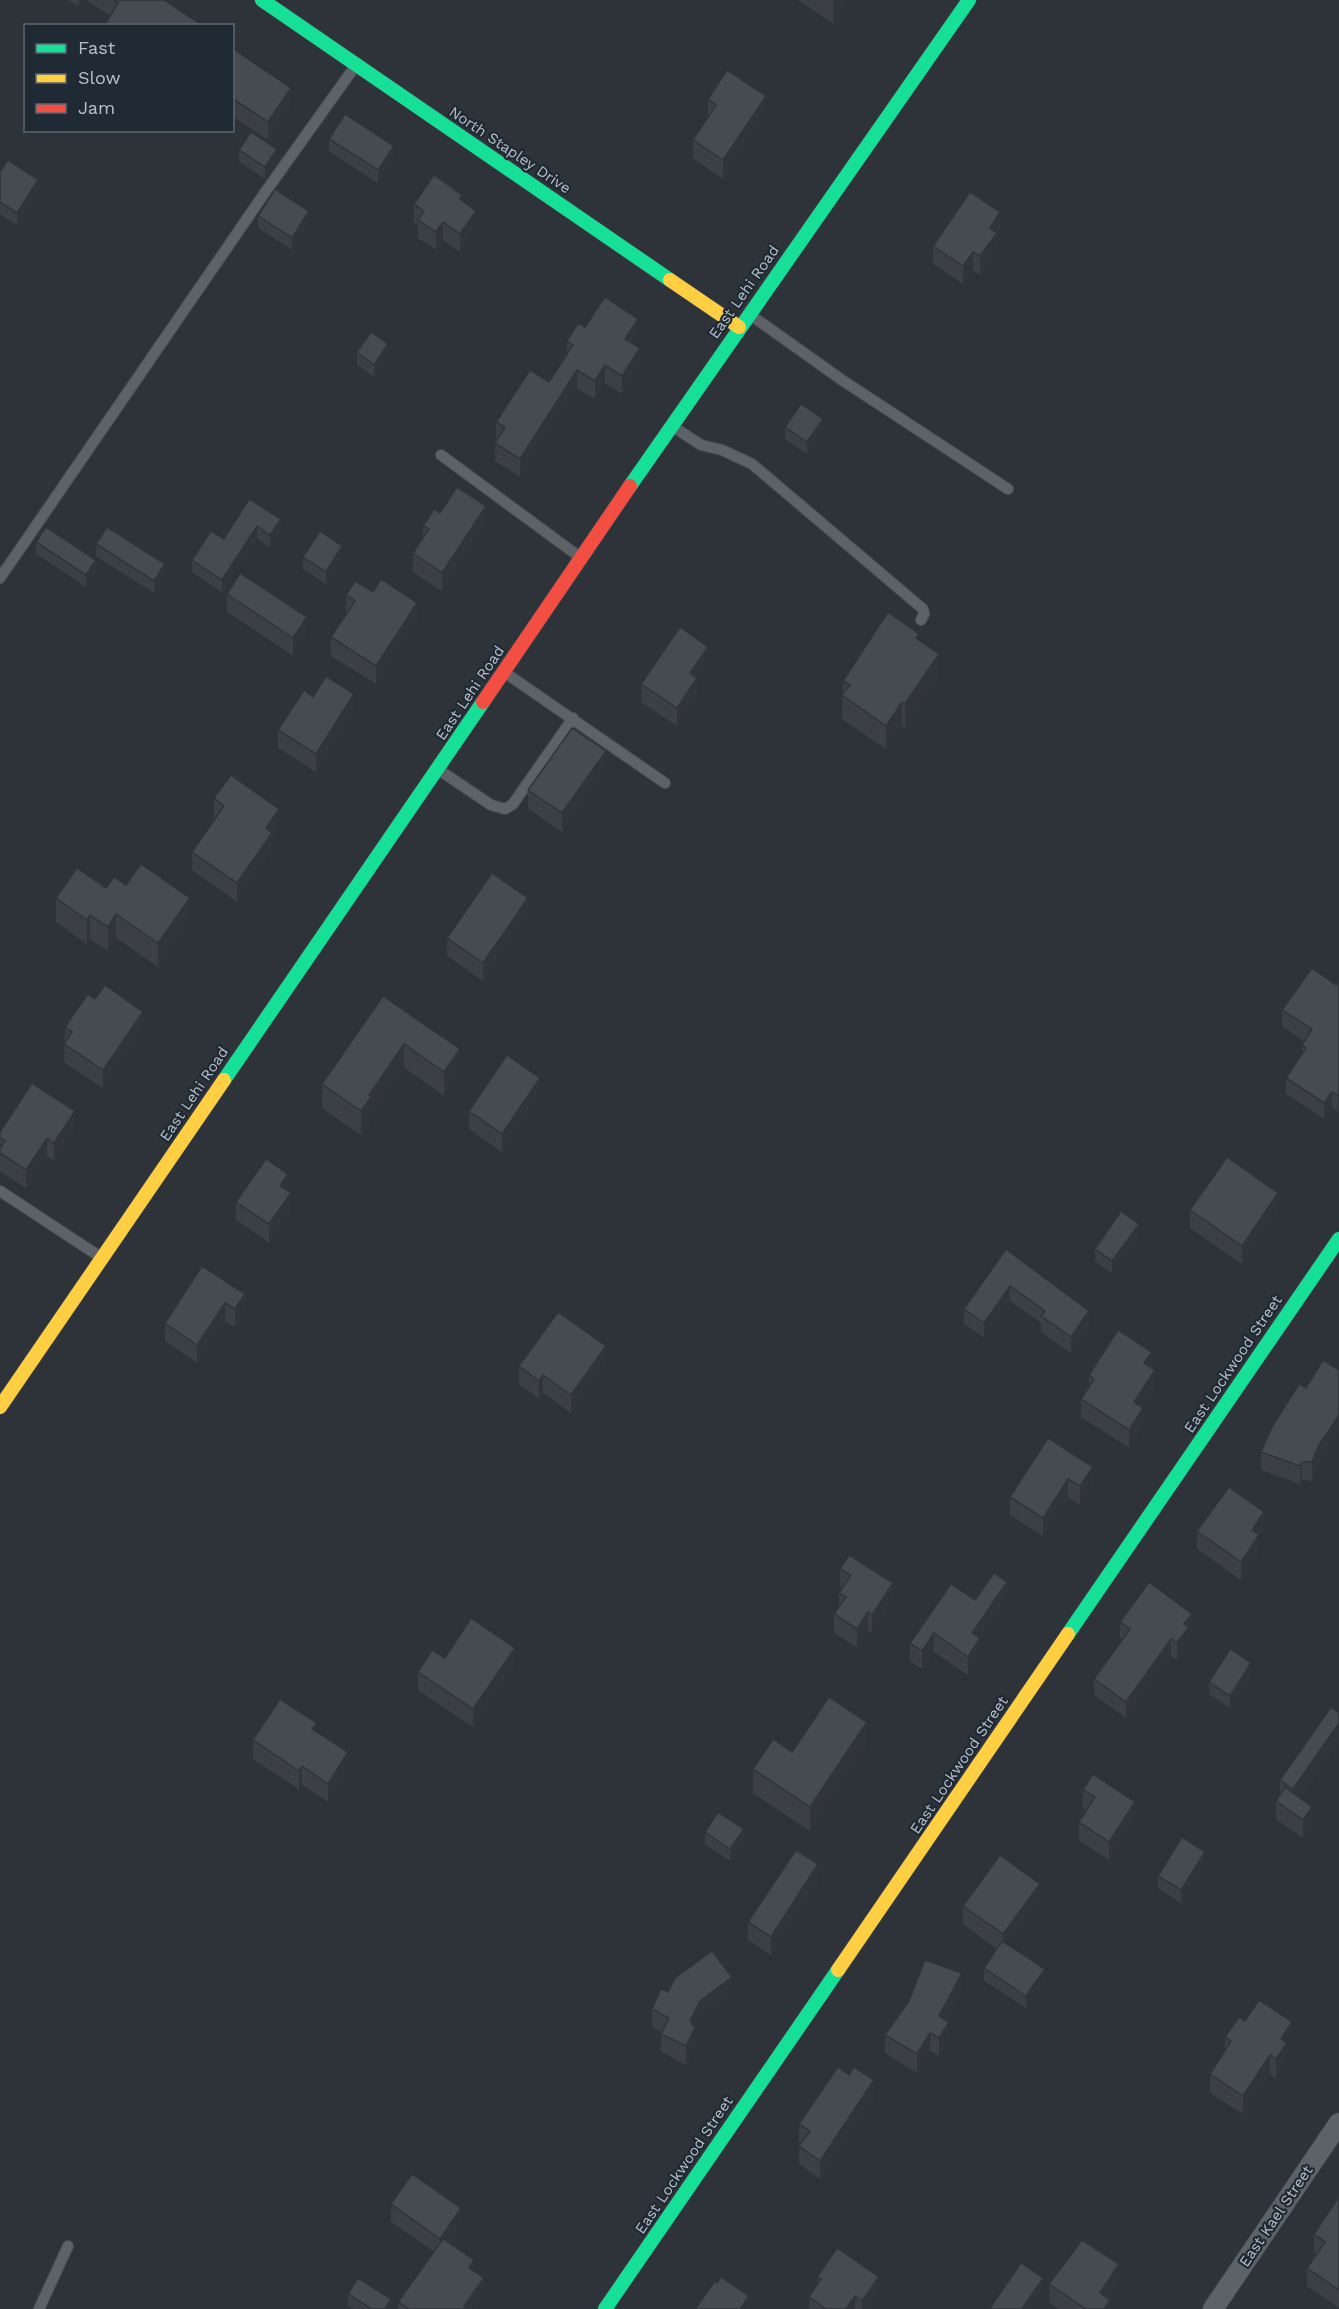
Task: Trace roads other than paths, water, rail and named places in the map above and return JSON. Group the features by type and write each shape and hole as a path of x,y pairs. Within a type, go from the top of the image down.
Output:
{"street":[{"name":"North Stapley Drive","path":"262,0 739,327"},
{"name":"East Lehi Road","path":"0,1407 739,327 969,0"},
{"name":"East Lockwood Street","path":"605,2309 1339,1239"},
{"name":"East Kael Street","path":"1213,2309 1339,2123"}],"lane":[{"path":"0,578 259,201 356,65"},
{"path":"749,313 851,386 1008,489"},
{"path":"672,425 701,445 722,450 752,464 923,609 924,614 921,620"},
{"path":"441,455 582,558"},
{"path":"504,672 665,783"},
{"path":"438,769 490,805 505,809 513,804 573,718"},
{"path":"0,1191 102,1258"},
{"path":"39,2309 68,2246"}]}
